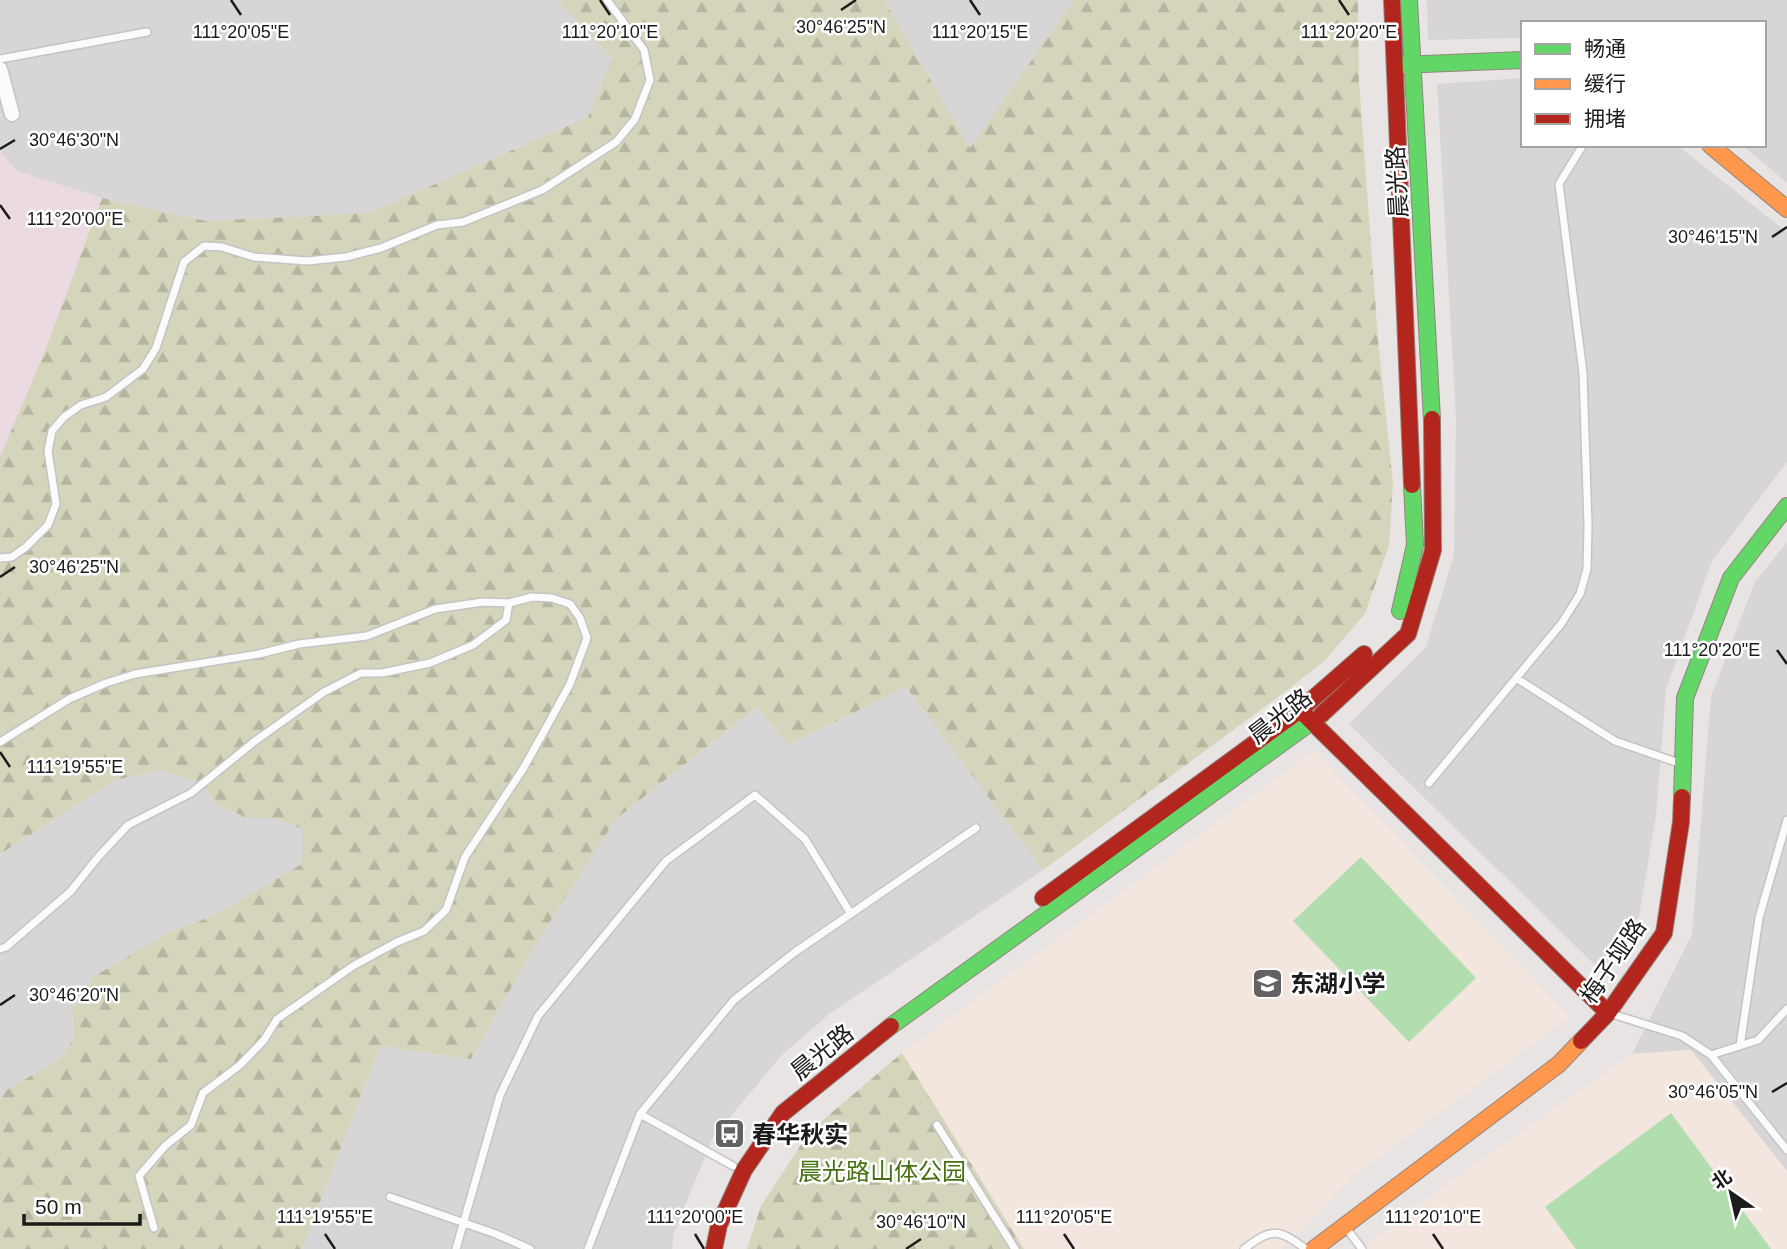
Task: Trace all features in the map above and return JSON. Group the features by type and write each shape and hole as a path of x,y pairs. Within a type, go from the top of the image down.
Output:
{"main road":[{"name":"晨光路","path":"701,1249 707,1218 733,1166 775,1102 861,1030 1300,710 1397,625 1415,545 1392,0"},
{"name":"晨光路","path":"714,1249 719,1224 744,1170 783,1113 870,1042 1313,722 1408,634 1433,550 1432,420 1409,0"},
{"path":"1393,65 1521,60"},
{"path":"1712,147 1787,209"},
{"name":"梅子垭路","path":"1314,1249 1559,1064 1608,1013 1664,933 1681,822 1685,698 1731,578 1787,506"},
{"path":"1300,710 1608,1013"}],"street":[{"path":"0,69 12,114"}],"lane":[{"path":"0,558 12,557 26,547 48,525 57,504 48,452 52,431 64,417 81,405 106,397 143,369 156,348 184,262 204,246 222,247 254,257 307,261 346,257 437,225 463,222 502,208 542,190 616,142 635,119 650,80 644,50 607,0"},
{"path":"0,60 147,32"},
{"path":"1429,783 1561,624 1580,594 1587,569 1583,373 1559,184 1582,147"},
{"path":"0,742 68,699 135,674 259,654 299,644 367,636 435,609 483,602 509,603 542,597 552,598 570,604 580,618 587,638 570,684 552,717 523,769 465,858 446,911 424,932 397,942 353,966 277,1019 264,1040 240,1065 203,1093 191,1125 165,1146 139,1176 154,1228"},
{"path":"0,949 40,920 70,892 128,825 191,793 255,741 348,678 361,673 382,673 430,663 473,645 506,620 509,603"},
{"path":"1516,678 1615,741 1683,764"},
{"path":"456,1249 500,1095 538,1016 666,861 755,794 805,839 851,914"},
{"path":"1740,1046 1759,918 1787,820"},
{"path":"588,1249 640,1114 734,1000 795,952 976,828"},
{"path":"1711,1055 1758,1040 1787,1009"},
{"path":"1608,1013 1682,1036 1711,1055 1787,1150"},
{"path":"640,1114 733,1166"},
{"path":"937,1125 1015,1249"},
{"path":"390,1197 530,1249"},
{"path":"1345,1226 1362,1249"},
{"path":"1244,1249 1268,1234 1283,1233 1306,1249"}],"shaded area":[{"path":"0,0 557,0 612,58 588,117 369,213 206,221 102,198 16,171 0,151"},
{"path":"884,0 1074,0 970,149"},
{"path":"1427,0 1787,0 1787,183 1744,147 1766,147 1766,21 1521,21 1521,38 1428,40"},
{"path":"1521,78 1521,147 1680,147 1787,232 1787,462 1712,561 1666,689 1656,816 1639,916 1608,978 1349,724 1426,647 1454,555 1456,419 1437,84"},
{"path":"0,151 17,171 102,198 43,356 0,457"},
{"path":"1787,542 1787,1171 1691,1050 1632,1054 1692,934 1711,696 1755,582"},
{"name":"春华秋实","path":"906,687 1043,870 829,1014 782,1055 713,1137 674,1233 672,1249 302,1249 380,1046 471,1059 537,942 616,819 757,707 788,745"},
{"name":"东湖小学","path":"1314,751 1570,1017 1355,1175 1282,1249 1024,1249 902,1053"},
{"path":"160,770 200,782 218,805 247,818 274,818 303,828 303,864 213,916 169,932 72,1011 74,1039 60,1059 5,1091 0,1101 0,854 116,780"},
{"path":"1691,1050 1787,1171 1787,1249 1362,1249 1448,1183 1632,1054"}],"green space":[{"path":"557,0 884,0 970,148 1074,0 1358,0 1359,81 1378,340 1393,483 1389,545 1365,614 1324,661 1043,870 906,687 788,745 757,707 616,819 537,942 471,1059 380,1046 302,1249 0,1249 0,1101 5,1091 60,1059 74,1039 72,1011 93,977 169,932 213,916 302,864 303,829 274,818 247,818 218,805 200,782 160,770 116,780 0,854 0,457 43,356 102,198 206,221 369,213 588,117 612,58"},
{"path":"1361,857 1476,978 1409,1042 1293,921"},
{"name":"晨光路山体公园","path":"902,1053 1024,1249 747,1249 761,1206 810,1131"},
{"path":"1671,1113 1771,1249 1576,1249 1545,1207"}],"traffic: fast":[{"path":"1409,0 1432,419"},
{"path":"1399,65 1521,60"},
{"path":"1400,611 1415,545 1412,485"},
{"path":"1682,797 1685,698 1731,578 1787,506"},
{"path":"891,1026 1321,715"}],"traffic: slow":[{"path":"1712,147 1787,209"},
{"path":"1314,1249 1559,1064 1581,1041"}],"traffic: jam":[{"path":"1392,0 1412,485"},
{"path":"1321,715 1408,634 1433,550 1432,419"},
{"path":"1043,898 1300,710 1364,654"},
{"path":"1300,710 1608,1013"},
{"path":"1581,1041 1608,1013 1664,933 1681,822 1682,797"},
{"path":"714,1249 719,1225 744,1170 783,1113 891,1026"}],"place":[{"name":"东湖小学","path":"1267,983"},
{"name":"春华秋实","path":"729,1134"}]}
